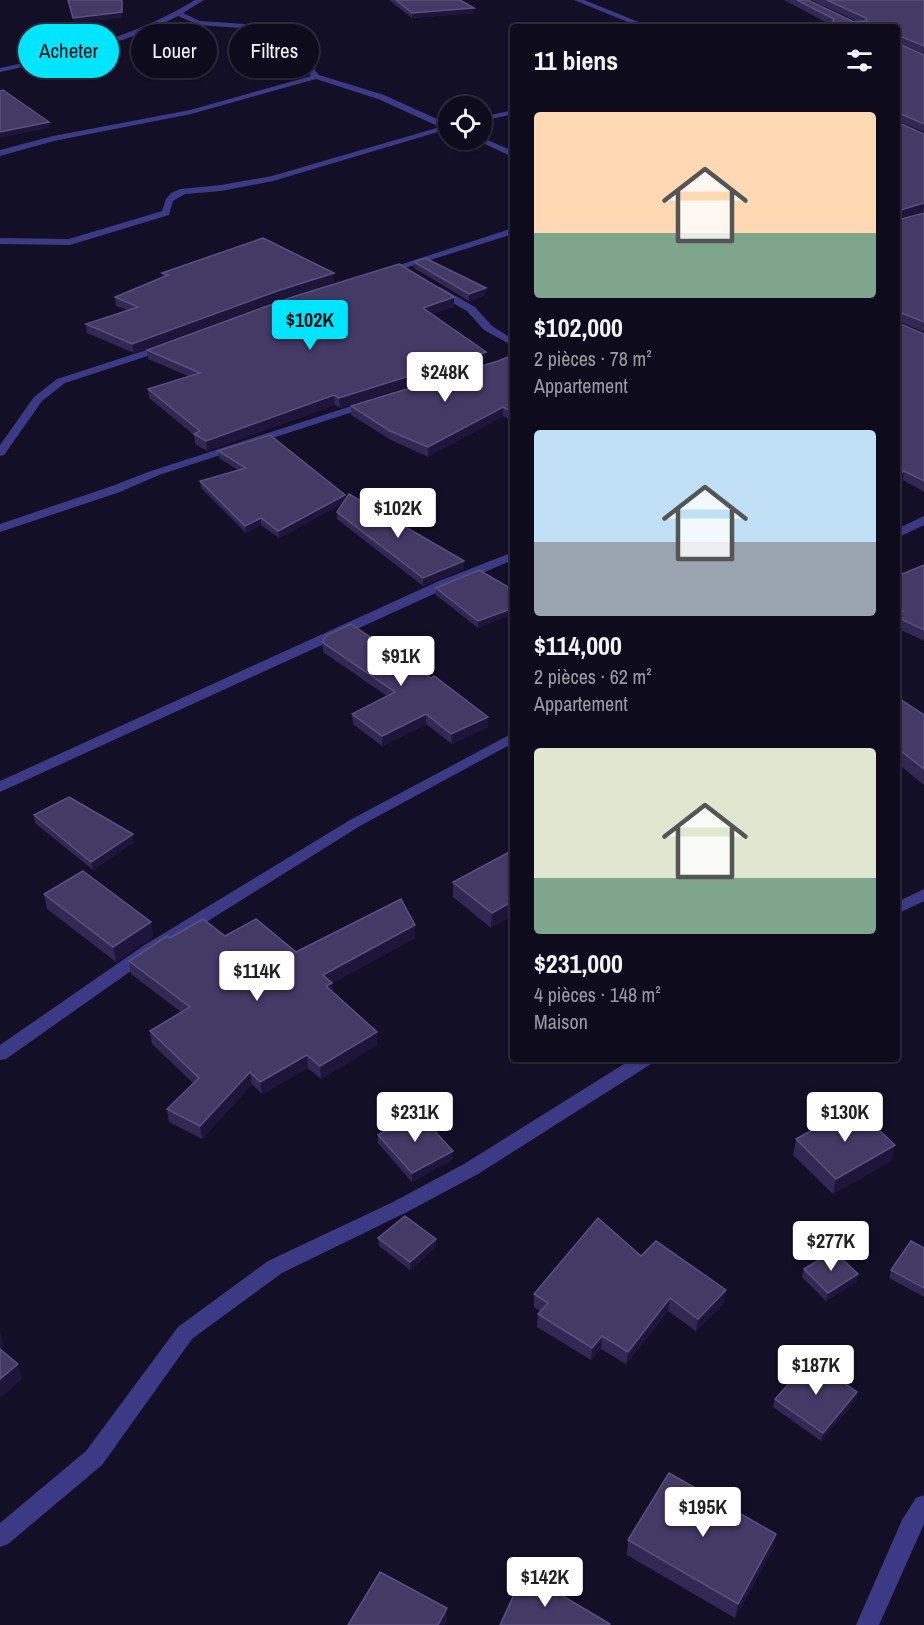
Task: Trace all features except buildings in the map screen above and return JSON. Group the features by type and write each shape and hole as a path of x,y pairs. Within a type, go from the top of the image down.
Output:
{"street":[{"path":"0,70 121,41 179,14 200,0"},
{"path":"578,0 639,24"},
{"path":"179,14 199,22 229,25"},
{"path":"0,153 53,139 190,112 312,78"},
{"path":"319,78 381,97 438,123"},
{"path":"492,117 510,113"},
{"path":"0,241 50,243 89,238 166,213 169,201 174,195 183,191 221,188 273,178 438,130"},
{"path":"492,145 510,153"},
{"path":"380,273 406,270 510,232"},
{"path":"430,285 471,309 488,328 510,341"},
{"path":"0,453 38,399 61,381 171,345"},
{"path":"0,528 155,473 379,400"},
{"path":"900,532 924,520"},
{"path":"0,787 444,584 510,557"},
{"path":"0,1054 148,950 355,823 510,739"},
{"path":"900,907 924,894"},
{"path":"0,1537 94,1458 185,1333 275,1267 400,1207 471,1169 640,1062"},
{"path":"867,1625 910,1527 924,1505"}]}
